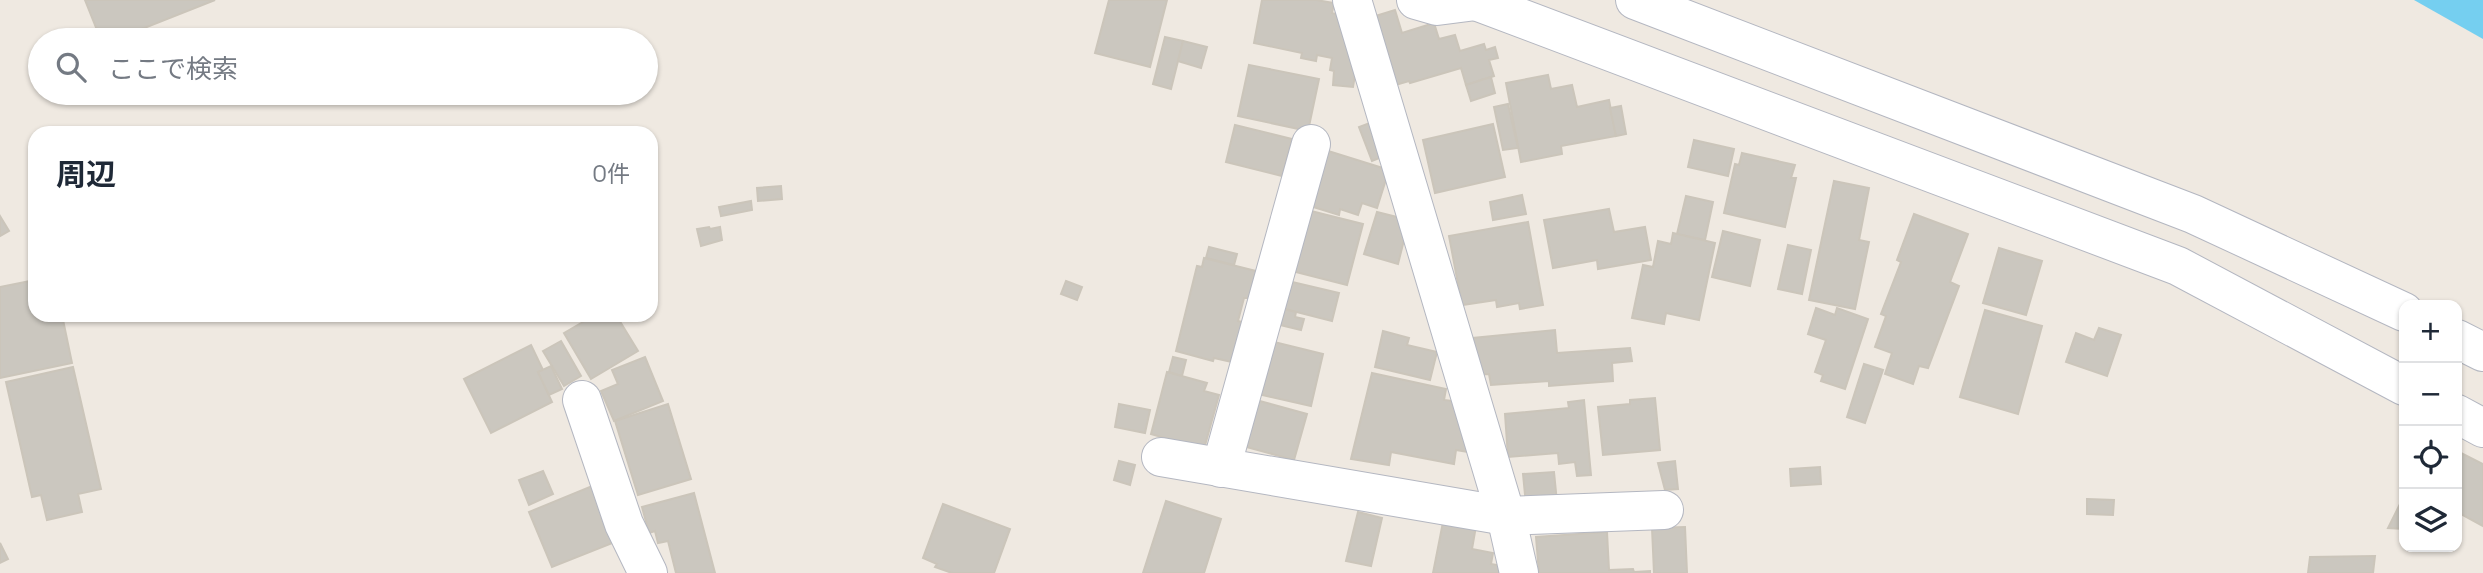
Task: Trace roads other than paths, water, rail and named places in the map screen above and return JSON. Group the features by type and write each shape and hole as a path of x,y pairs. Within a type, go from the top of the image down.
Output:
{"street":[{"path":"1352,0 1506,516 1519,573"},
{"path":"1416,0 1437,6 1474,1 2178,266 2399,383"},
{"path":"1635,0 2193,214 2399,310"},
{"path":"1221,468 1311,144"},
{"path":"2462,342 2483,352"},
{"path":"582,400 624,524 648,573"},
{"path":"2462,417 2483,428"},
{"path":"1161,457 1506,516 1664,510"}],"water":[{"path":"2414,0 2483,0 2483,39"}]}
